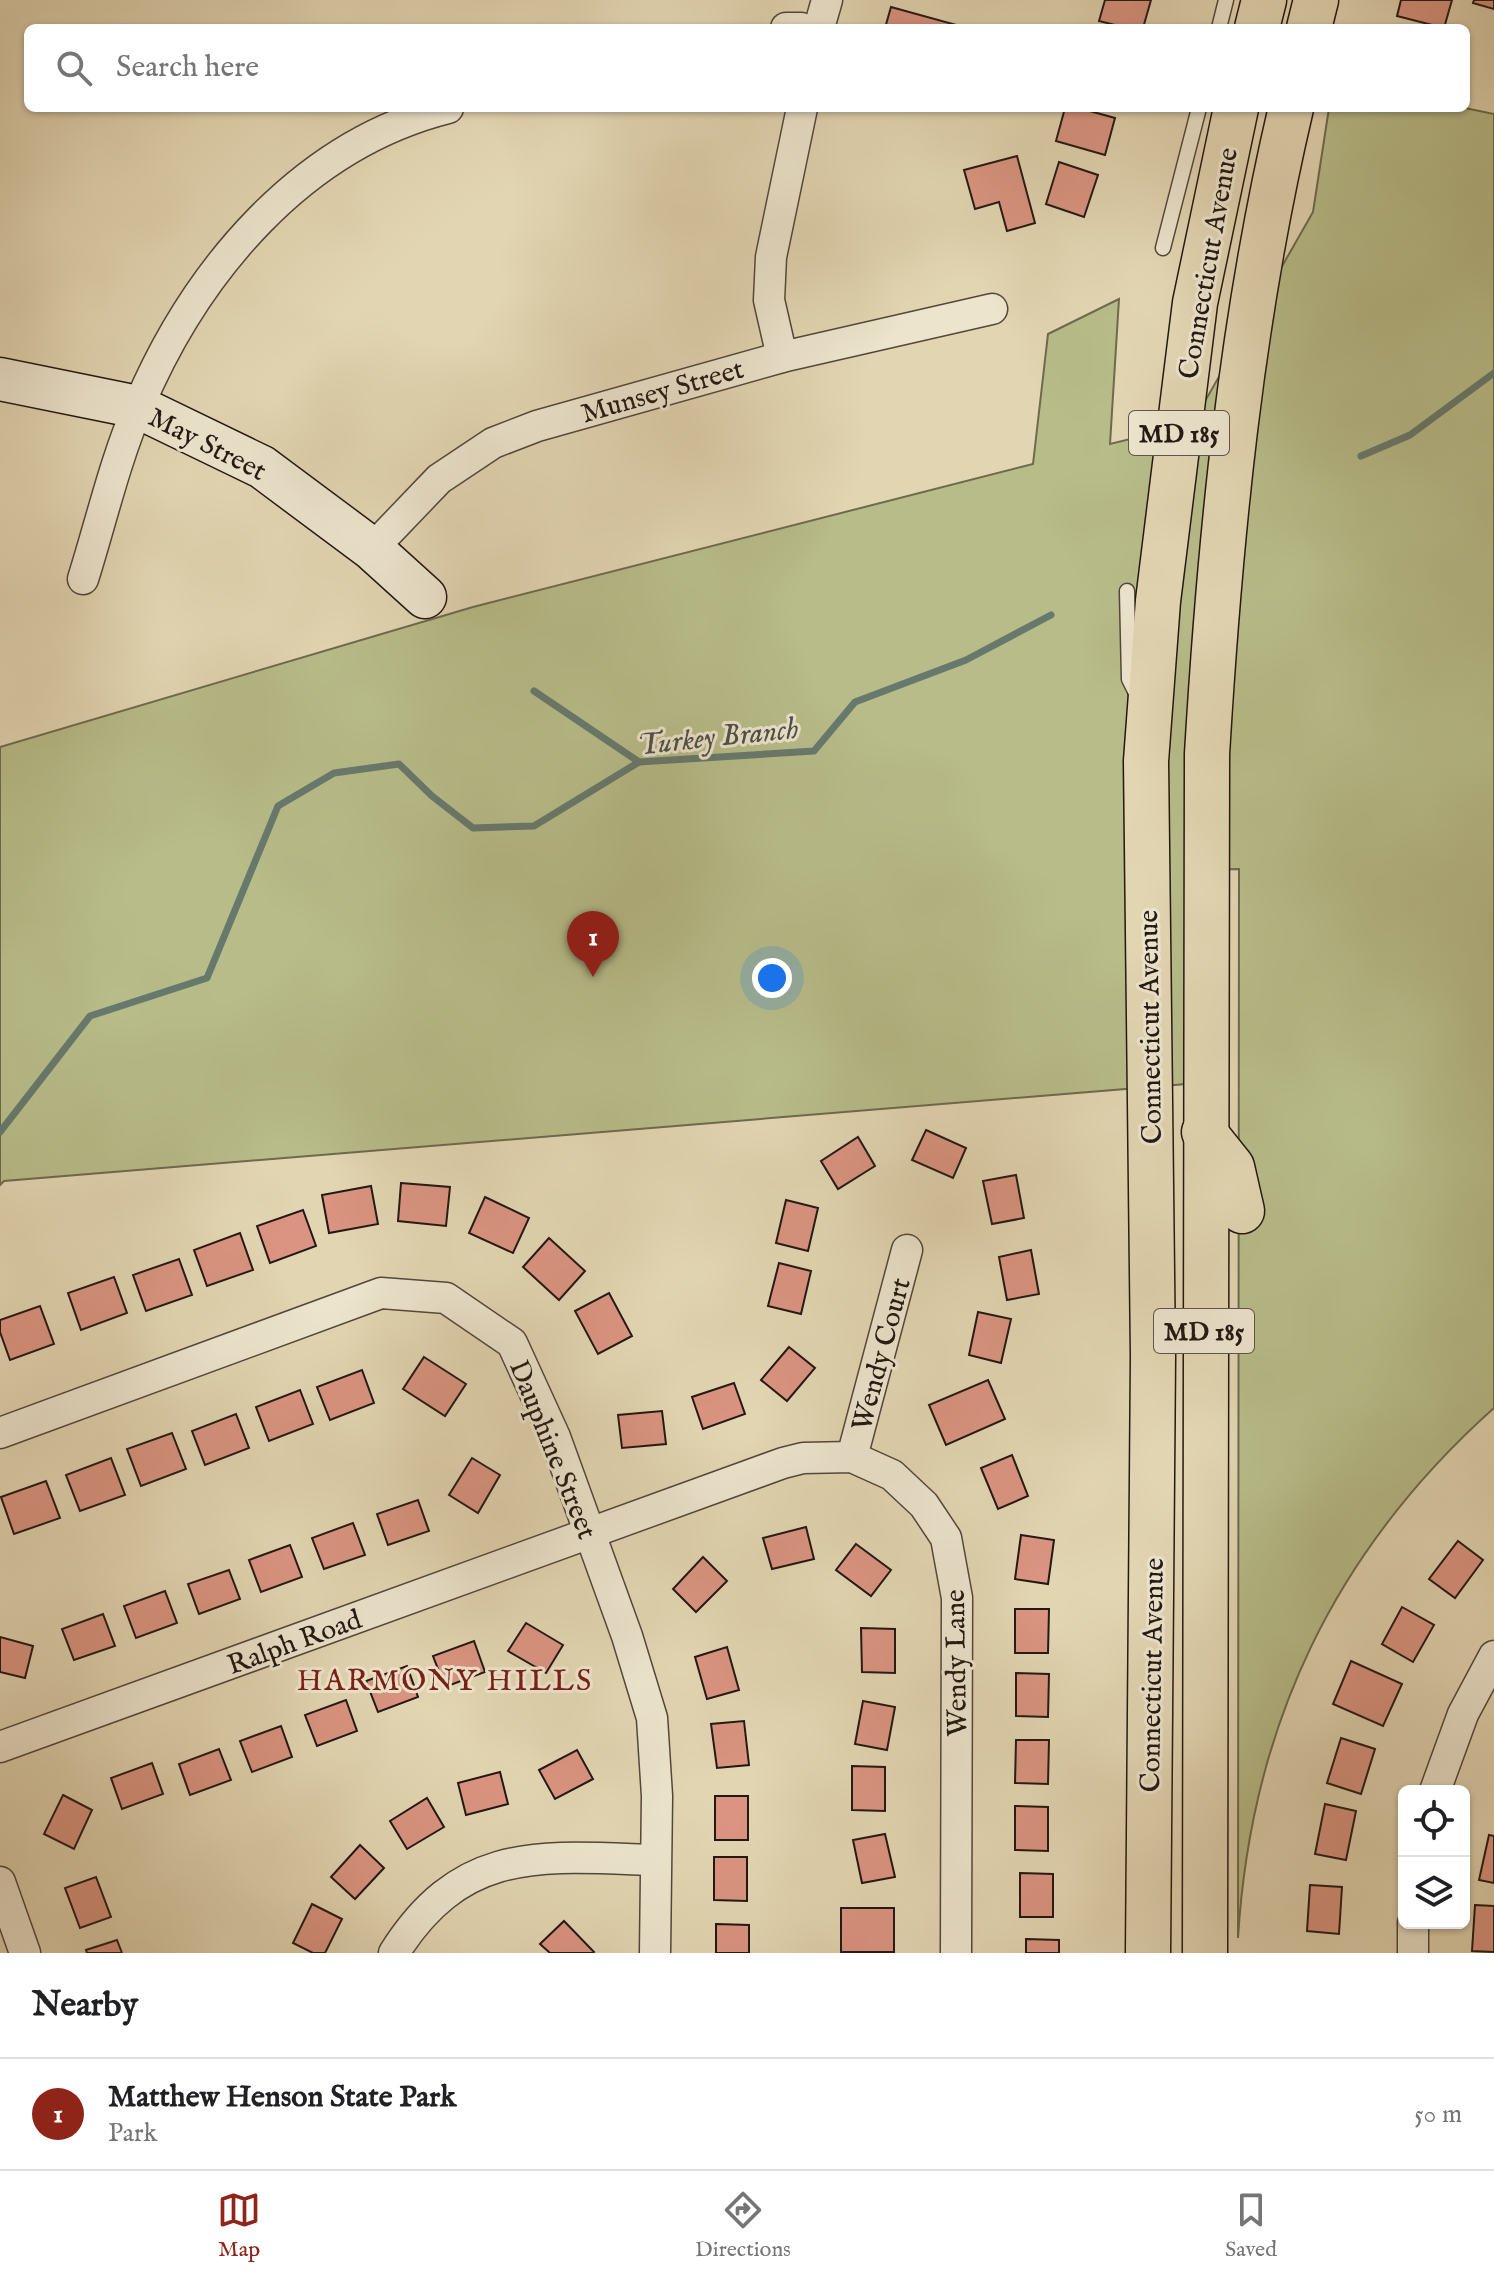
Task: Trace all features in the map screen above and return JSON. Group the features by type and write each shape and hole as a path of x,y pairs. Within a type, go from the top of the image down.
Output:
{"main road":[{"path":"1258,24 1264,0"},
{"path":"1310,24 1316,0"},
{"name":"Connecticut Avenue","path":"1148,1953 1153,1357 1147,740 1158,601 1195,303 1235,112"},
{"name":"Connecticut Avenue","path":"1205,1953 1204,1113 1207,754 1216,600 1243,363 1267,209 1290,112"},
{"path":"1204,1113 1232,1167 1242,1211"},
{"path":"1153,1357 1204,1358"}],"street":[{"path":"820,24 827,0"},
{"path":"83,579 138,407 173,331 232,248 297,183 375,137 438,112"},
{"path":"782,357 769,300 771,257 801,112"},
{"name":"Munsey Street","path":"372,549 439,479 493,443 537,426 782,357 992,309"},
{"name":"May Street","path":"0,379 138,407 262,467 372,549 425,597"},
{"name":"Wendy Court","path":"852,1457 907,1250"},
{"name":"Dauphine Street","path":"0,1433 381,1293 446,1298 512,1343 555,1437 627,1636 652,1718 657,1796 655,1953"},
{"name":"Wendy Lane","path":"588,1534 803,1458 852,1457 892,1475 924,1505 946,1538 957,1598 956,1953"},
{"name":"Ralph Road","path":"0,1747 588,1534"},
{"path":"1437,1785 1463,1714 1494,1656"},
{"path":"394,1953 431,1903 483,1870 546,1856 654,1860"},
{"path":"0,1882 25,1953"},
{"path":"1413,1929 1413,1953"}],"lane":[{"path":"1220,24 1226,0"},
{"path":"1163,248 1198,112"},
{"path":"1127,591 1129,679 1147,740"}],"green space":[{"path":"1470,109 1494,114 1494,1408 1438,1463 1389,1521 1347,1582 1311,1646 1283,1714 1261,1785 1246,1860 1238,1938 1239,869 1187,870 1186,1084 4,1181 0,1185 0,747 473,607 1033,464 1048,334 1119,299 1110,444 1192,424 1313,212 1328,112 1470,112"}],"building":[{"path":"1105,0 1151,0 1144,24 1099,21"},
{"path":"1401,0 1452,0 1445,24 1428,24 1397,16"},
{"path":"1474,0 1494,0 1494,9 1473,3"},
{"path":"891,7 953,24 886,24"},
{"path":"1064,112 1093,112 1115,118 1105,155 1056,141"},
{"path":"1017,156 1035,223 1007,231 999,202 975,209 964,170"},
{"path":"1059,162 1098,175 1084,217 1046,204"},
{"path":"926,1130 966,1148 953,1178 912,1160"},
{"path":"858,1137 875,1166 838,1189 821,1161"},
{"path":"1016,1175 1024,1218 992,1224 983,1181"},
{"path":"401,1183 450,1187 446,1226 398,1221"},
{"path":"371,1186 378,1224 329,1233 322,1195"},
{"path":"485,1197 529,1218 513,1253 469,1233"},
{"path":"786,1200 818,1208 808,1251 776,1243"},
{"path":"303,1210 316,1246 270,1263 257,1226"},
{"path":"240,1233 253,1270 207,1286 194,1250"},
{"path":"549,1238 585,1271 559,1300 523,1267"},
{"path":"1031,1250 1039,1294 1007,1300 999,1257"},
{"path":"179,1259 192,1295 146,1311 133,1275"},
{"path":"779,1263 811,1271 801,1314 768,1306"},
{"path":"114,1277 127,1313 81,1330 68,1293"},
{"path":"609,1293 632,1336 598,1354 575,1311"},
{"path":"40,1306 54,1344 10,1360 0,1332 0,1320"},
{"path":"978,1312 1011,1319 1001,1363 969,1355"},
{"path":"789,1347 815,1368 787,1401 761,1380"},
{"path":"424,1357 466,1384 445,1416 403,1389"},
{"path":"362,1370 374,1403 330,1420 317,1387"},
{"path":"988,1380 1005,1419 946,1445 929,1405"},
{"path":"734,1383 745,1414 703,1429 692,1397"},
{"path":"300,1390 313,1424 269,1441 256,1407"},
{"path":"662,1411 666,1444 622,1448 618,1415"},
{"path":"236,1414 249,1448 205,1465 192,1431"},
{"path":"172,1433 186,1469 141,1486 127,1449"},
{"path":"1012,1455 1028,1496 998,1509 981,1468"},
{"path":"111,1458 125,1495 80,1511 66,1475"},
{"path":"472,1458 500,1475 478,1513 449,1495"},
{"path":"46,1481 60,1518 14,1534 1,1497"},
{"path":"418,1500 429,1531 388,1545 377,1514"},
{"path":"353,1523 365,1555 324,1569 312,1538"},
{"path":"806,1527 814,1559 772,1569 763,1538"},
{"path":"1021,1535 1054,1540 1048,1584 1015,1579"},
{"path":"1458,1541 1483,1560 1455,1598 1429,1579"},
{"path":"856,1544 891,1570 871,1596 836,1570"},
{"path":"290,1545 302,1577 261,1592 249,1560"},
{"path":"703,1557 727,1581 696,1612 673,1589"},
{"path":"229,1570 240,1599 199,1614 188,1584"},
{"path":"165,1591 177,1623 136,1638 124,1606"},
{"path":"1402,1607 1434,1625 1413,1662 1382,1644"},
{"path":"1015,1609 1049,1609 1048,1653 1015,1653"},
{"path":"103,1614 115,1646 74,1660 62,1629"},
{"path":"526,1623 563,1645 546,1673 508,1651"},
{"path":"861,1628 895,1629 895,1673 862,1672"},
{"path":"0,1637 33,1646 25,1678 0,1672"},
{"path":"474,1641 485,1672 445,1687 433,1656"},
{"path":"727,1647 739,1690 707,1699 695,1657"},
{"path":"1351,1661 1402,1684 1383,1726 1333,1704"},
{"path":"407,1666 418,1697 378,1712 366,1681"},
{"path":"1016,1673 1049,1674 1048,1717 1016,1716"},
{"path":"346,1700 357,1731 317,1746 305,1715"},
{"path":"863,1701 895,1707 887,1750 855,1744"},
{"path":"744,1721 749,1765 717,1768 711,1724"},
{"path":"281,1726 292,1757 252,1772 240,1741"},
{"path":"1341,1738 1375,1749 1361,1794 1327,1783"},
{"path":"1016,1740 1049,1740 1048,1784 1015,1783"},
{"path":"219,1749 231,1780 190,1795 179,1764"},
{"path":"577,1750 593,1779 555,1799 539,1770"},
{"path":"152,1763 163,1794 122,1809 111,1778"},
{"path":"852,1766 885,1767 885,1811 852,1810"},
{"path":"500,1772 508,1804 466,1815 458,1783"},
{"path":"63,1795 92,1810 74,1849 44,1834"},
{"path":"715,1796 748,1796 748,1840 715,1840"},
{"path":"427,1798 444,1827 407,1849 390,1821"},
{"path":"1325,1804 1356,1811 1346,1860 1315,1854"},
{"path":"1015,1806 1048,1807 1048,1851 1015,1850"},
{"path":"885,1834 895,1877 862,1883 853,1840"},
{"path":"1489,1835 1494,1836 1494,1883 1479,1880"},
{"path":"360,1845 384,1868 355,1899 331,1877"},
{"path":"714,1857 747,1857 747,1901 714,1900"},
{"path":"1020,1873 1053,1874 1053,1917 1020,1917"},
{"path":"96,1877 111,1917 80,1928 65,1888"},
{"path":"1310,1885 1342,1887 1339,1934 1307,1931"},
{"path":"312,1904 342,1919 325,1953 313,1953 293,1943"},
{"path":"1475,1905 1494,1906 1494,1952 1472,1951"},
{"path":"841,1908 894,1908 894,1952 841,1952"},
{"path":"564,1921 593,1953 550,1953 540,1944"},
{"path":"716,1924 749,1925 749,1953 716,1953"},
{"path":"1026,1939 1059,1940 1059,1953 1026,1953"},
{"path":"117,1940 122,1953 87,1953 86,1950"}],"waterway":[{"name":"Turkey Branch","path":"1361,456 1410,435 1494,373"},
{"name":"Turkey Branch","path":"0,1132 90,1016 207,978 278,806 334,773 399,764 432,796 473,828 534,826 639,762 814,751 855,702 966,660 1051,615"},
{"path":"534,691 639,762"}],"place":[{"name":"Matthew Henson State Park","path":"593,977"}],"district":[{"name":"HARMONY HILLS","path":"445,1680"}]}
